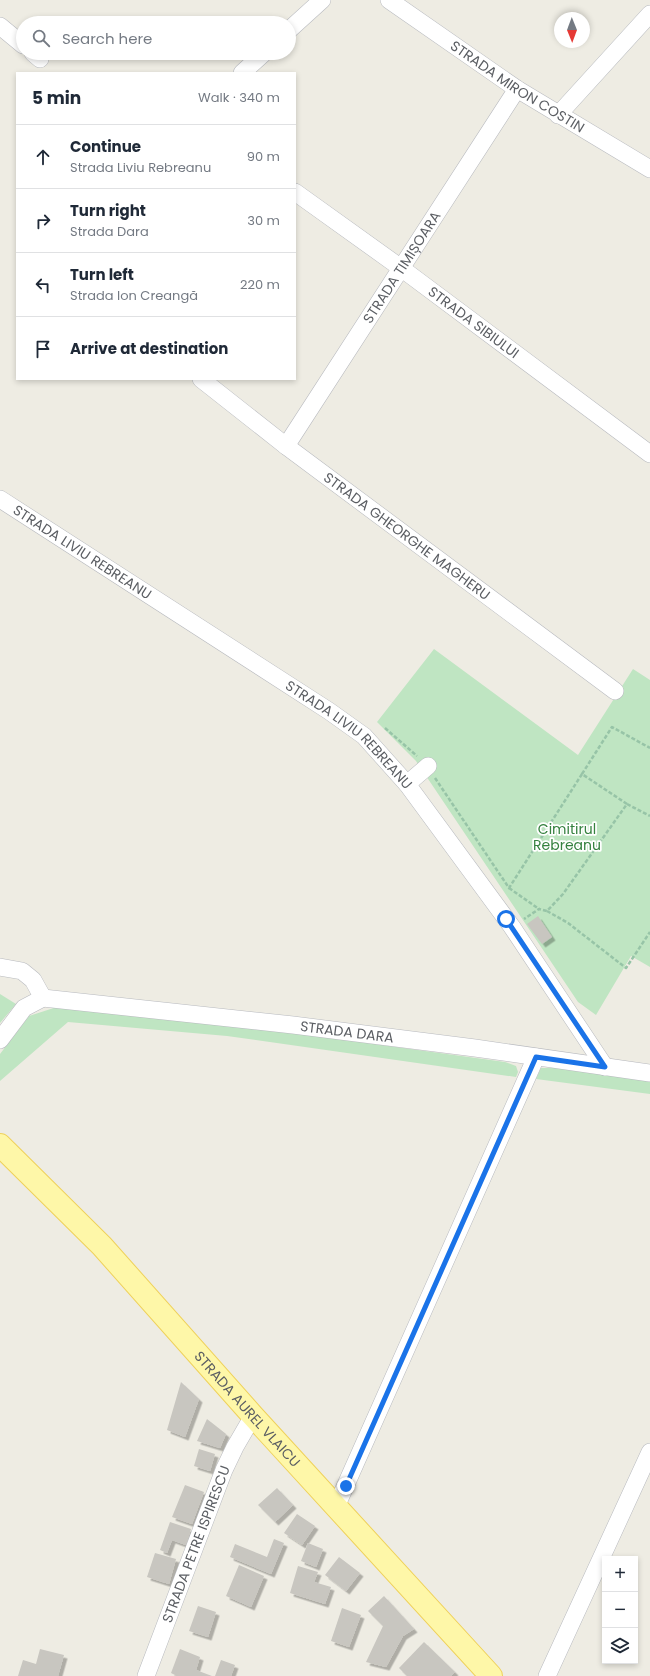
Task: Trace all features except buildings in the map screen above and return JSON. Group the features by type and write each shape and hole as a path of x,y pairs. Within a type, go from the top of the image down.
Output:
{"main road":[{"name":"STRADA AUREL VLAICU","path":"0,1145 102,1246 253,1416 491,1676"}],"street":[{"path":"296,24 322,0"},
{"name":"STRADA MIRON COSTIN","path":"389,0 517,89 650,169"},
{"path":"558,115 650,14"},
{"path":"0,26 16,39"},
{"path":"243,72 256,60"},
{"name":"STRADA TIMIȘOARA","path":"286,446 517,89"},
{"name":"STRADA SIBIULUI","path":"296,193 401,268 650,454"},
{"name":"STRADA GHEORGHE MAGHERU","path":"202,380 286,446 614,691"},
{"name":"STRADA LIVIU REBREANU","path":"0,499 329,711 364,736 407,784 512,927 605,1067"},
{"path":"407,784 428,766"},
{"path":"0,967 22,971 33,980 43,998 24,1008 0,1040"},
{"name":"STRADA DARA","path":"43,998 293,1025 650,1073"},
{"path":"336,1507 536,1057"},
{"name":"STRADA PETRE ISPIRESCU","path":"146,1676 224,1470 253,1416"},
{"path":"547,1676 650,1452"}],"path":[{"path":"509,888 612,727 650,748"},
{"path":"385,728 428,766 509,888 539,909 546,911 568,923 626,968 650,932"},
{"path":"582,774 626,804 650,816"},
{"path":"546,911 562,894 626,804"},
{"path":"512,927 539,909"}],"green space":[{"name":"Cimitirul Rebreanu","path":"434,649 578,755 633,669 650,680 650,967 631,956 596,1015 578,1002 416,761 377,722"},
{"path":"0,994 16,1004 0,1023"},
{"path":"63,1005 244,1026 505,1062 516,1066 518,1072 516,1077 227,1036 68,1022 0,1081 0,1054 29,1016"},
{"path":"541,1068 565,1068 650,1080 650,1094 536,1079"}],"route":[{"path":"346,1486 536,1057 605,1067 506,919"}]}
